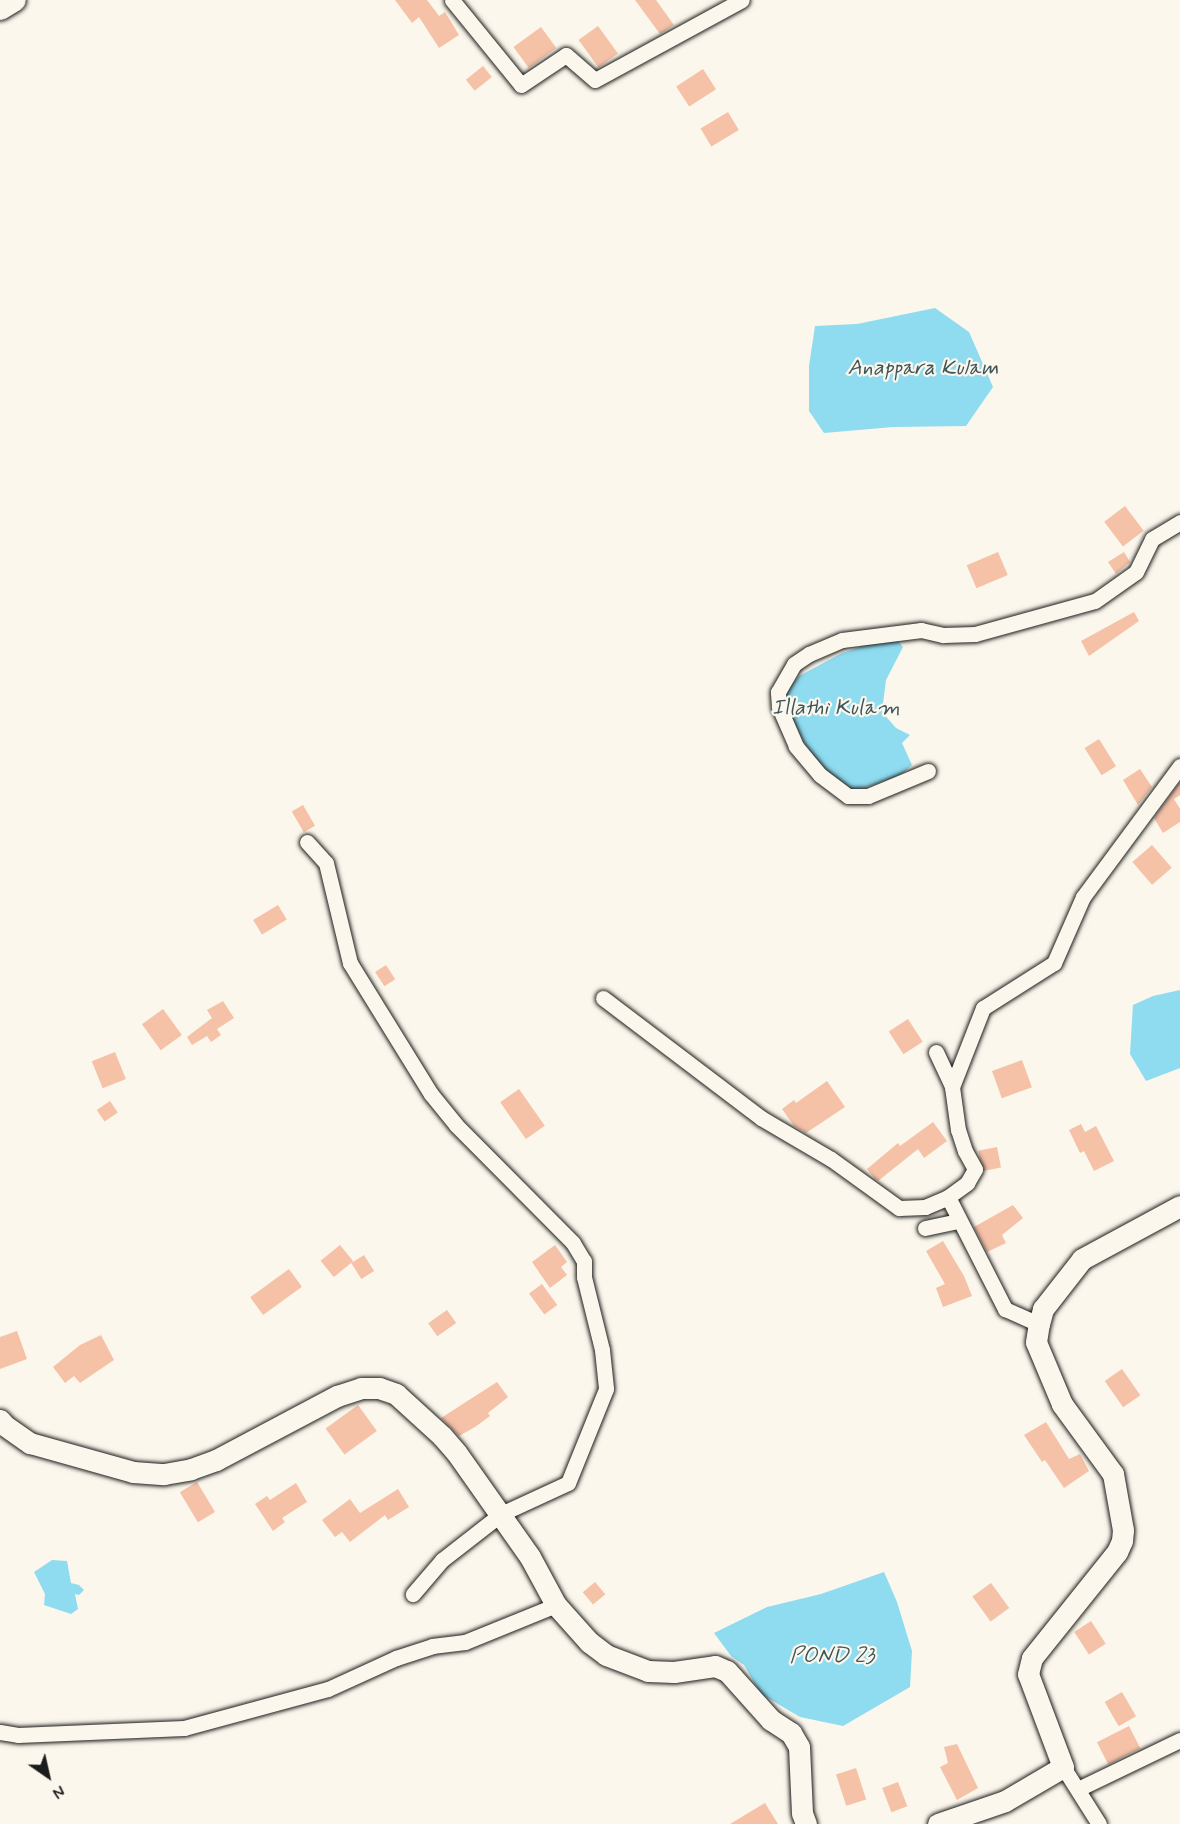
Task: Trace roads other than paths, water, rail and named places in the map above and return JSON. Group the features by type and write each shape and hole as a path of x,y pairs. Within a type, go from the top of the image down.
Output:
{"main road":[{"path":"0,9 15,0"},
{"path":"938,1824 1005,1801 1063,1767 1028,1674 1032,1658 1117,1552 1124,1530 1113,1474 1062,1404 1036,1342 1043,1309 1082,1259 1180,1206"},
{"path":"0,1420 3,1425 30,1443 134,1472 164,1474 191,1469 216,1460 337,1396 361,1388 379,1388 396,1394 442,1436 501,1514 556,1605 589,1642 606,1655 626,1665 674,1672 715,1666 727,1671 771,1720 795,1738 799,1747 802,1813 806,1824"}],"street":[{"path":"452,0 521,85 566,55 594,80 742,0"},
{"path":"928,771 868,796 848,796 819,775 796,746 779,707 778,692 794,664 809,654 842,640 921,630 943,635 975,634 1095,601 1136,572 1152,539 1180,522"},
{"path":"952,1087 983,1008 1054,963 1083,897 1180,766"},
{"path":"307,842 326,863 350,963 431,1094 456,1125 573,1244 584,1261 585,1277 602,1350 606,1389 568,1483 501,1514 442,1560 413,1594"},
{"path":"603,998 761,1118 831,1159 899,1208 925,1207 948,1197 967,1183 975,1168 965,1151 958,1130 952,1087 936,1052"},
{"path":"948,1197 958,1221 1005,1309 1040,1324"},
{"path":"925,1228 958,1221"},
{"path":"0,1732 18,1735 184,1728 328,1689 396,1658 432,1646 465,1642 556,1605"},
{"path":"1077,1789 1180,1740"},
{"path":"1063,1767 1099,1824"}],"water":[{"name":"Anappara Kulam","path":"935,308 969,332 993,387 966,426 893,427 824,433 809,411 809,366 815,326 857,324"},
{"name":"Illathi Kulam","path":"894,636 903,647 886,680 882,712 896,728 910,735 902,743 912,765 901,775 850,793 817,761 777,703 799,676 842,653"},
{"path":"1180,990 1180,1068 1146,1081 1130,1054 1133,1005 1153,996"},
{"path":"52,1560 67,1561 71,1583 79,1585 84,1590 79,1595 75,1594 78,1609 71,1614 44,1605 45,1594 34,1572"},
{"name":"POND 23","path":"884,1572 897,1602 912,1651 910,1687 843,1726 800,1717 761,1694 744,1665 731,1656 714,1633 767,1607 821,1594"}]}
